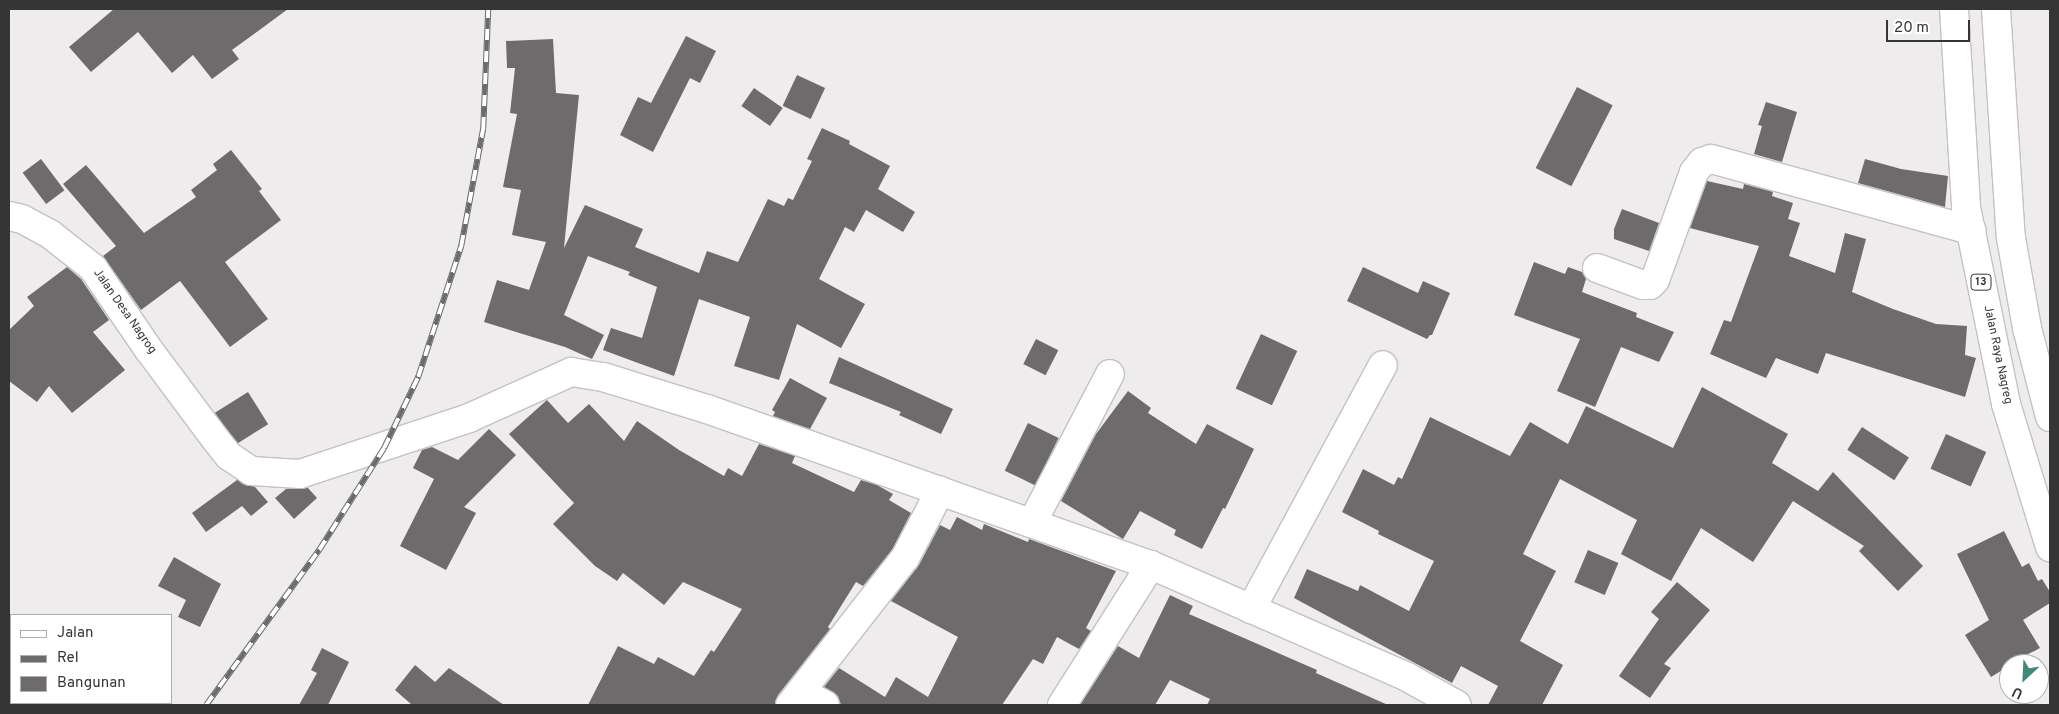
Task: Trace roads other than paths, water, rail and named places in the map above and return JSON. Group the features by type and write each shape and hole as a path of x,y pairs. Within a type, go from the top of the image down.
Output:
{"main road":[{"name":"Jalan Raya Nagreg","path":"1954,9 1966,207 2006,404 2050,547"},
{"path":"1996,9 2012,238 2026,328 2050,417"},
{"path":"1597,268 1643,285 1650,285 1655,280 1694,172 1702,162 1711,159 1971,230"},
{"name":"Jalan Desa Nagrog","path":"9,216 22,219 50,234 93,268 149,350 216,440 229,456 251,471 300,474 469,418 571,372 602,377 707,409 1151,565 1407,677 1457,705"},
{"path":"1251,609 1383,365"},
{"path":"1032,523 1110,374"},
{"path":"825,705 795,699 904,558 940,491"},
{"path":"1062,705 1151,565"}],"railway":[{"path":"206,705 319,550 384,448 418,377 461,246 483,128 488,9"}]}
